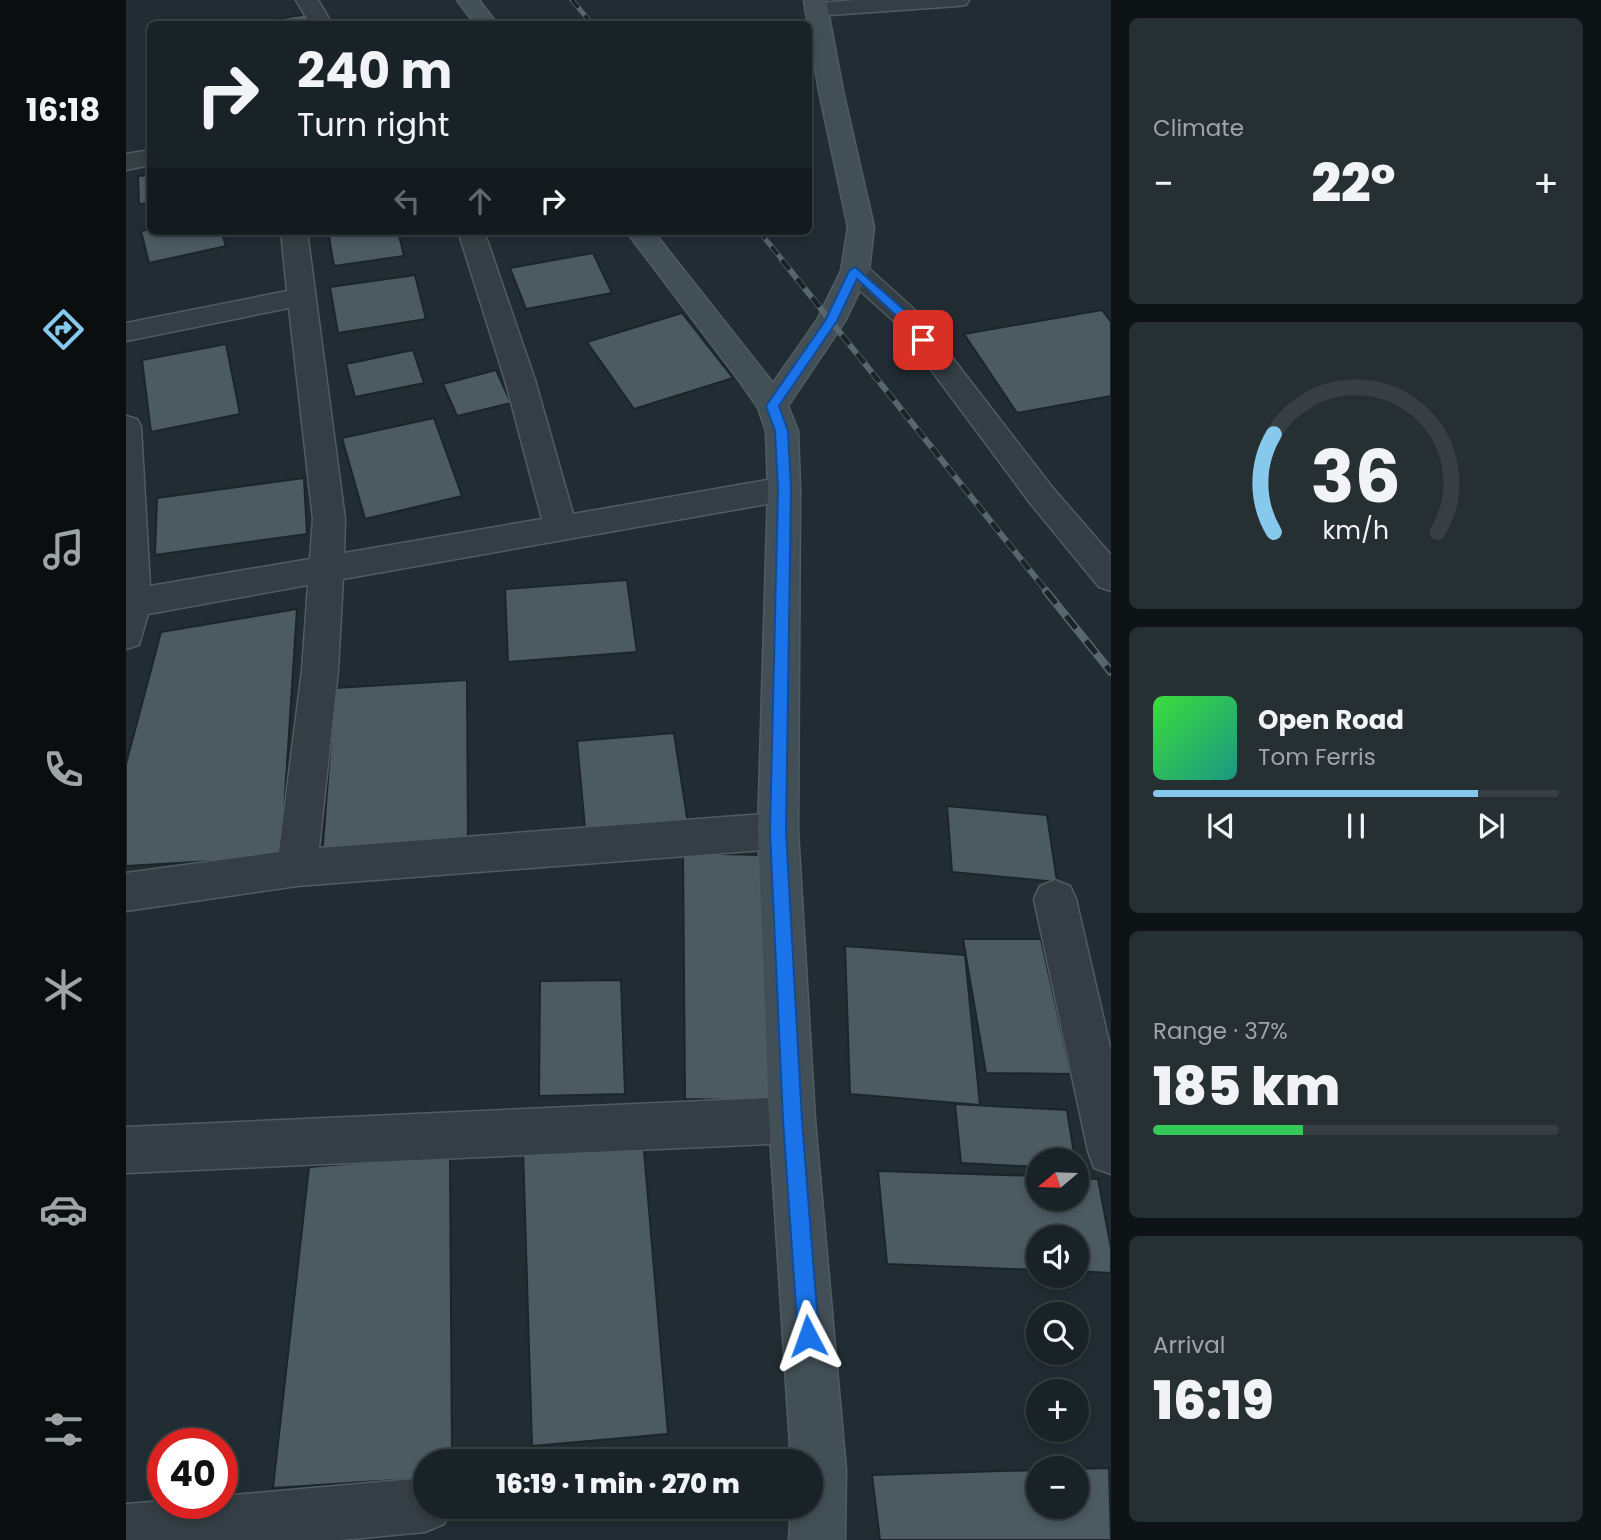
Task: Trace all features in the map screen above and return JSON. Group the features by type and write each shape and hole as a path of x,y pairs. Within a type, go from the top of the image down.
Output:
{"street":[{"path":"307,0 319,21"},
{"path":"468,0 484,21"},
{"path":"773,406 831,321 855,271 861,227 831,91 816,5 958,0"},
{"path":"126,162 147,159"},
{"path":"294,235 329,519 320,670 297,868"},
{"path":"472,235 520,380 561,528"},
{"path":"642,235 773,406 782,431 784,489 778,831 792,1120 814,1449"},
{"path":"855,271 906,318 1041,495 1111,578"},
{"path":"126,332 302,297"},
{"path":"126,427 130,603 126,635"},
{"path":"130,603 784,489"},
{"path":"126,892 297,868 778,831"},
{"path":"1055,899 1111,1151"},
{"path":"126,1150 792,1120"},
{"path":"126,1532 413,1506"},
{"path":"816,1519 817,1540"}],"building":[{"path":"308,14 312,21 265,21"},
{"path":"147,175 147,203 139,204 138,176"},
{"path":"147,230 147,235 222,235 226,246 149,263 141,231"},
{"path":"329,235 399,235 404,256 334,266"},
{"path":"593,253 612,293 526,309 510,268"},
{"path":"415,275 426,319 338,333 330,287"},
{"path":"1102,310 1111,322 1111,396 1017,413 964,334"},
{"path":"682,313 733,378 634,409 587,342"},
{"path":"226,344 240,414 151,432 142,360"},
{"path":"413,350 424,383 355,397 346,364"},
{"path":"496,370 511,403 457,416 443,384"},
{"path":"434,418 462,496 365,519 342,438"},
{"path":"304,478 307,534 155,555 157,498"},
{"path":"627,580 637,652 508,662 505,589"},
{"path":"297,609 281,857 126,866 126,764 161,632"},
{"path":"467,680 468,846 322,857 335,688"},
{"path":"674,733 689,831 586,839 577,741"},
{"path":"947,806 1047,815 1057,882 952,872"},
{"path":"683,853 759,855 771,1101 685,1099"},
{"path":"963,939 1041,939 1071,1074 986,1073"},
{"path":"845,946 965,955 980,1105 850,1094"},
{"path":"621,980 625,1094 539,1096 540,981"},
{"path":"955,1104 1067,1110 1073,1148 1026,1148 1026,1166 961,1163"},
{"path":"643,1139 668,1434 532,1446 523,1149"},
{"path":"450,1155 452,1449 413,1449 413,1479 273,1488 309,1167"},
{"path":"878,1171 1026,1176 1026,1211 1089,1211 1089,1179 1098,1179 1111,1248 1111,1273 1089,1272 1089,1225 1026,1225 1026,1270 887,1264"},
{"path":"1109,1468 1111,1540 880,1540 872,1475 1026,1470 1026,1519 1089,1519 1089,1469"}],"railway":[{"path":"572,0 590,21"},
{"path":"762,235 784,262"},
{"path":"782,260 1048,593"},
{"path":"1046,591 1111,672"}],"route":[{"path":"808,1336 792,1120 778,831 784,489 782,431 773,406 831,321 855,271 906,318 923,340"}]}
